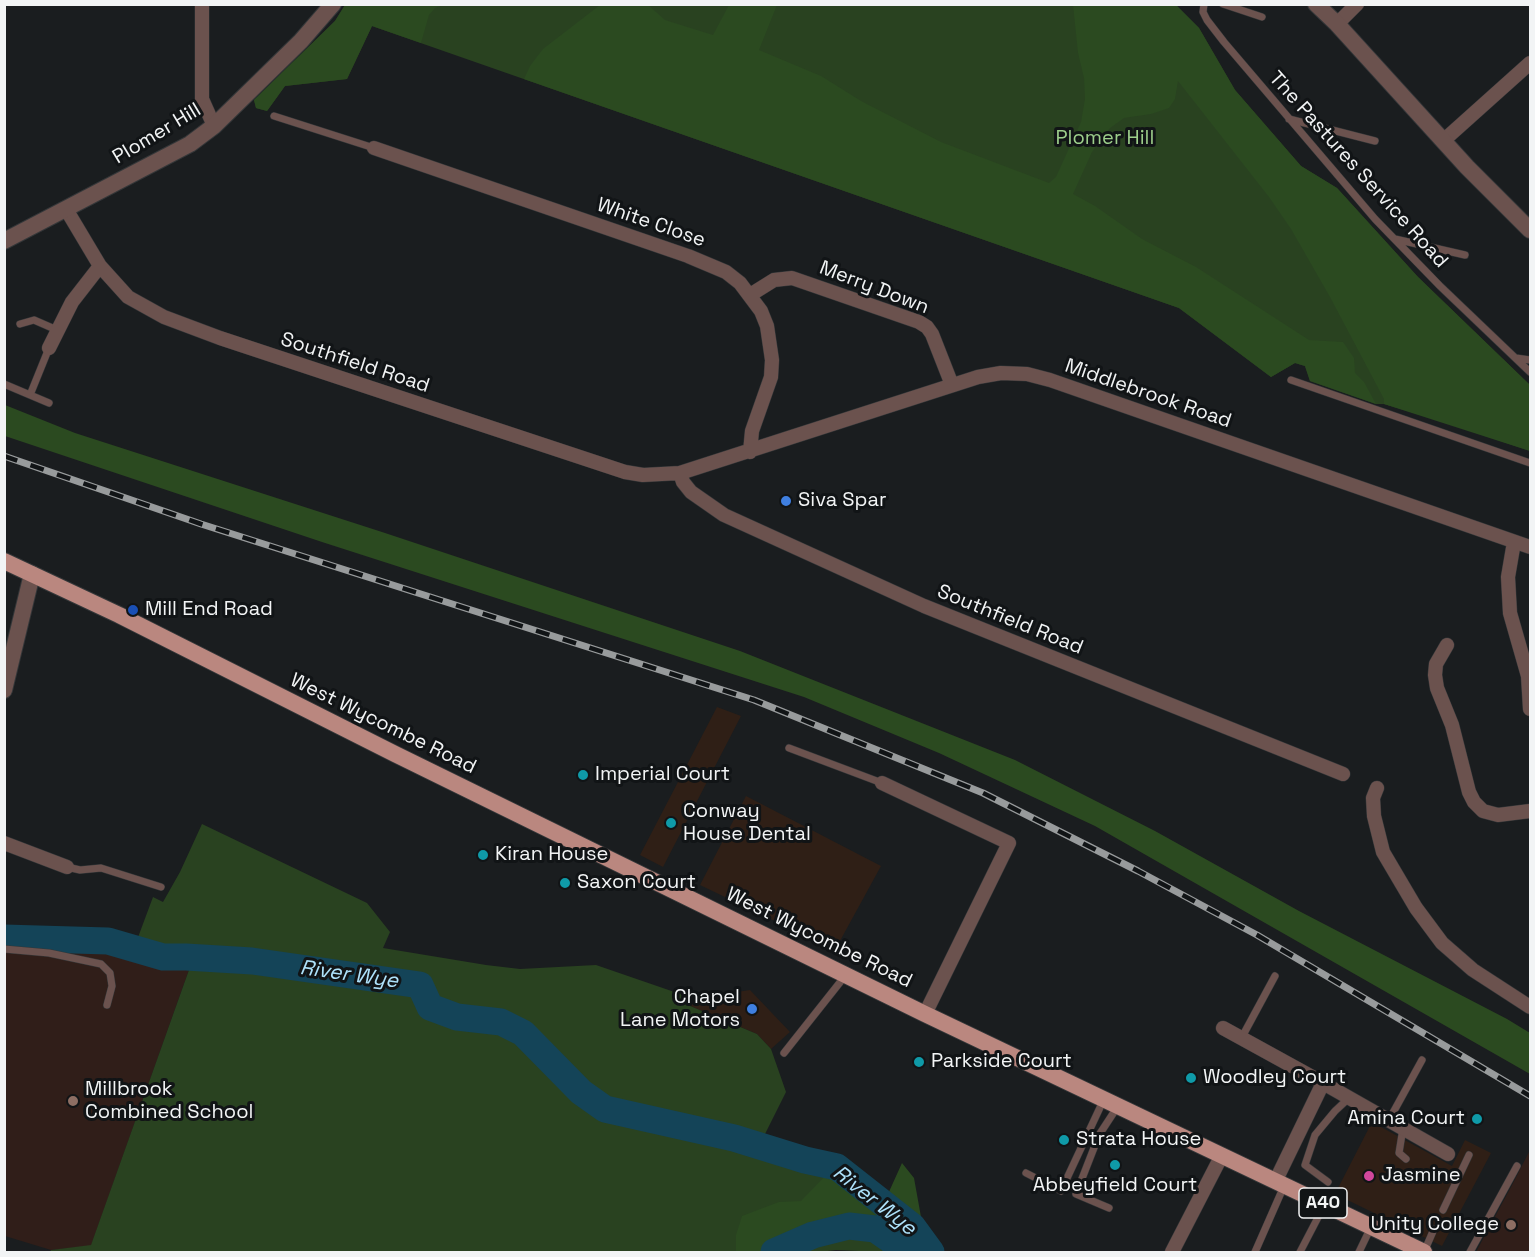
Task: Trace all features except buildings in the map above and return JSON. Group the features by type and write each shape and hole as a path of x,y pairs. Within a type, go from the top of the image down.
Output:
{"main road":[{"name":"West Wycombe Road","path":"4,561 119,615 925,1014 1424,1252"}],"street":[{"path":"202,4 202,99 214,126"},
{"name":"Plomer Hill","path":"4,242 189,144 214,126 302,41 333,4"},
{"path":"1317,4 1443,141 1530,230"},
{"path":"1337,24 1357,4"},
{"path":"1443,141 1530,63"},
{"name":"White Close","path":"374,148 710,265 726,272 740,283 761,311 767,326 772,360 771,377 752,431 750,452"},
{"name":"Southfield Road","path":"66,209 100,266 128,297 164,317 220,338 625,472 643,475 680,473 750,452"},
{"path":"49,348 72,302 100,266"},
{"name":"Merry Down","path":"750,295 774,280 792,278 920,322 932,334 952,385"},
{"name":"Middlebrook Road","path":"750,452 952,385 1001,373 1028,374 1530,547"},
{"name":"Southfield Road","path":"680,473 683,482 691,492 724,515 924,606 1343,774"},
{"path":"1514,542 1508,577 1510,613 1529,676 1530,709"},
{"path":"4,690 32,574"},
{"path":"1447,645 1436,664 1435,675 1437,688 1452,725 1468,792 1483,811 1498,815 1530,811"},
{"path":"882,783 1009,843 925,1014"},
{"path":"1377,788 1373,798 1374,816 1383,852 1416,908 1442,943 1473,969 1530,1007"},
{"path":"4,843 67,867"},
{"path":"1223,1028 1448,1154"},
{"path":"1280,1182 1323,1083"},
{"path":"1172,1252 1222,1155"}],"lane":[{"name":"The Pastures Service Road","path":"1204,4 1203,12 1206,20 1288,119 1395,239 1530,372"},
{"path":"1223,4 1262,17"},
{"path":"274,116 374,148"},
{"path":"1288,119 1375,141"},
{"path":"1395,239 1465,255"},
{"path":"20,324 34,320 57,330"},
{"path":"30,395 49,348"},
{"path":"1515,358 1530,360"},
{"path":"1291,381 1530,463"},
{"path":"4,384 49,403"},
{"path":"789,748 882,783"},
{"path":"67,867 80,870 101,868 161,887"},
{"path":"4,949 49,953 101,964 110,973 112,986 106,1005"},
{"path":"784,1053 847,974"},
{"path":"1242,1037 1275,976"},
{"path":"1389,1120 1422,1060"},
{"path":"1328,1182 1305,1165 1315,1136 1349,1098"},
{"path":"1026,1173 1061,1191 1111,1102"},
{"path":"1109,1208 1076,1194 1111,1102"},
{"path":"1403,1128 1400,1153 1406,1159"},
{"path":"1443,1210 1469,1155"},
{"path":"1470,1252 1517,1166"},
{"path":"1255,1252 1280,1182"},
{"path":"1300,1252 1325,1204"},
{"path":"1359,1252 1371,1227"},
{"path":"1424,1252 1434,1229"}],"shaded area":[{"path":"717,707 741,716 663,867 640,855"},
{"path":"746,796 881,866 835,950 700,885"},
{"name":"Millbrook Combined School","path":"4,942 93,946 150,961 190,967 91,1246 51,1250 5,1236"},
{"path":"750,990 790,1032 771,1049 757,1034 683,1003 686,996 691,999"},
{"path":"1372,1122 1452,1166 1465,1140 1491,1153 1442,1246 1335,1194"},
{"name":"Unity College","path":"1530,1150 1530,1252 1476,1252 1511,1187"}],"green space":[{"name":"Plomer Hill","path":"345,5 1176,5 1199,28 1235,90 1301,166 1337,188 1418,277 1530,385 1530,451 1440,421 1384,404 1376,404 1310,381 1305,366 1295,363 1271,377 1179,308 372,26 347,79 285,86 267,111 256,108 254,100 335,21"},
{"path":"345,5 443,5 435,8 429,15 421,43 372,26 347,79 285,86 267,111 256,108 254,100 335,21"},
{"path":"600,5 648,5 665,20 713,35 729,5 777,5 759,50 821,76 861,101 941,142 1049,183 1056,177 1081,122 1085,99 1073,5 1176,5 1199,28 1235,90 1301,166 1337,188 1418,277 1530,385 1530,451 1384,404 1384,399 1330,297 1291,229 1269,197 1178,81 1175,99 1169,108 1151,114 1124,118 1110,128 1092,152 1073,194 1095,206 1142,239 1196,267 1309,340 1343,342 1354,358 1355,373 1364,382 1376,404 1310,381 1305,366 1295,363 1271,377 1179,308 524,79 530,66 543,49"},
{"path":"5,405 75,433 740,651 1015,760 1155,831 1299,911 1530,1033 1530,1074 1095,826 939,753 804,697 322,542 5,436"},
{"path":"202,824 367,903 390,932 383,948 520,969 596,965 686,996 683,1003 757,1034 771,1049 786,1092 761,1142 716,1129 712,1137 831,1170 850,1182 874,1206 918,1236 928,1252 884,1222 757,1252 50,1252 51,1250 91,1245 190,967 190,952 137,940 153,897 163,902"},
{"path":"902,1163 914,1178 923,1228 912,1225 883,1205"},
{"path":"831,1170 850,1182 874,1206 918,1236 928,1252 883,1252 876,1240 841,1234 832,1242 787,1252 736,1252 736,1235 742,1216 779,1202 801,1201"},
{"path":"840,1234 876,1240 883,1252 836,1250 787,1252 832,1242"}],"waterway":[{"name":"River Wye","path":"4,938 108,941 163,957 252,961 420,985 430,1007 457,1017 501,1022 523,1033 581,1092 605,1109 734,1138 805,1160 837,1167 912,1226 931,1252"},
{"path":"774,1252 813,1235 849,1226 875,1229 908,1252"}],"railway":[{"path":"4,456 201,524 754,700 983,793 1138,871 1257,935 1530,1096"}],"place":[{"name":"Siva Spar","path":"786,501"},
{"name":"Mill End Road","path":"133,610"},
{"name":"Imperial Court","path":"583,775"},
{"name":"Conway House Dental","path":"671,823"},
{"name":"Kiran House","path":"483,855"},
{"name":"Saxon Court","path":"565,883"},
{"name":"Chapel Lane Motors","path":"752,1009"},
{"name":"Parkside Court","path":"919,1062"},
{"name":"Woodley Court","path":"1191,1078"},
{"name":"Millbrook Combined School","path":"73,1101"},
{"name":"Amina Court","path":"1477,1119"},
{"name":"Strata House","path":"1064,1140"},
{"name":"Abbeyfield Court","path":"1115,1165"},
{"name":"Jasmine","path":"1369,1176"},
{"name":"Unity College","path":"1511,1225"}]}
